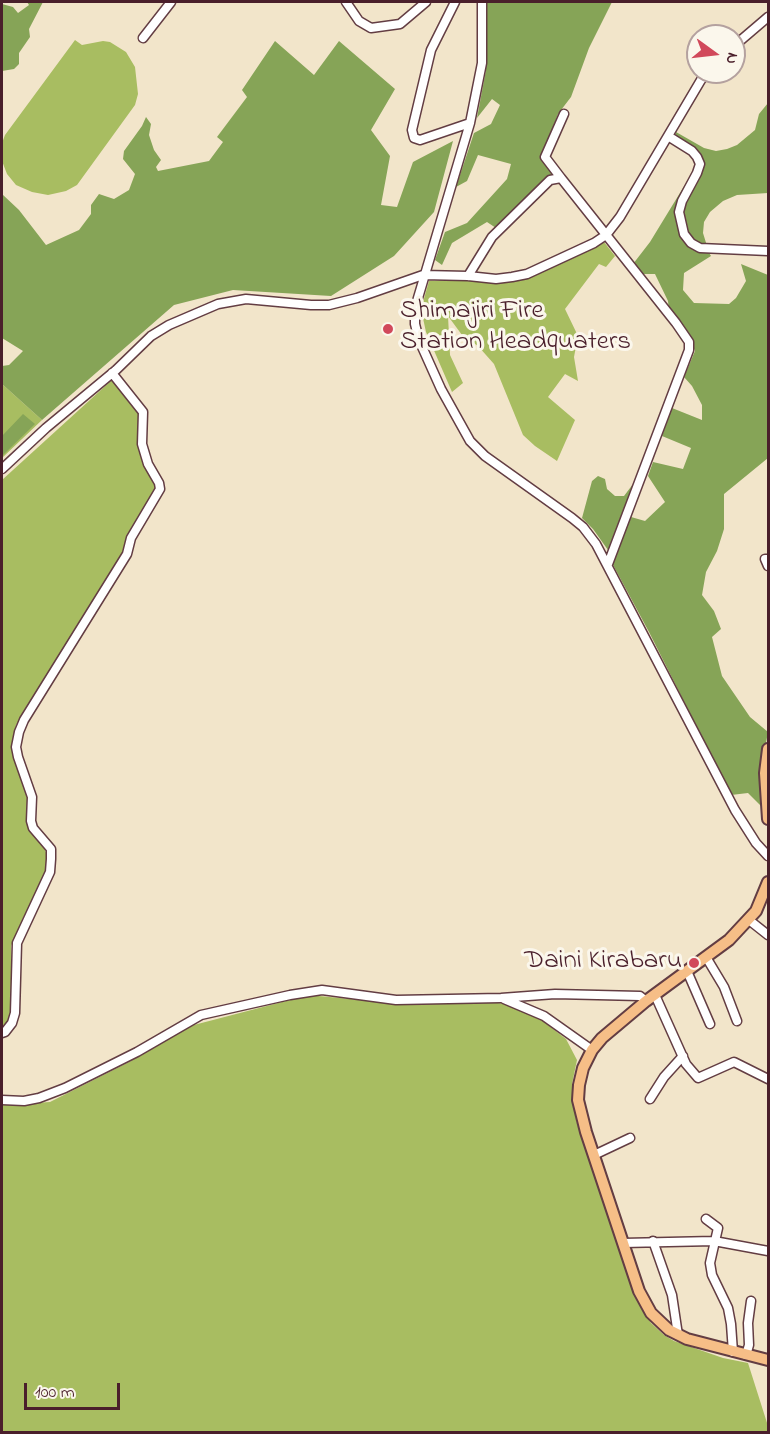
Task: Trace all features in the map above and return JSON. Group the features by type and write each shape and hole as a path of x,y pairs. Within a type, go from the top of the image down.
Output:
{"main road":[{"path":"768,749 765,773 768,819"},
{"path":"768,882 761,902 749,920 729,940 602,1038 592,1050 583,1068 579,1085 579,1100 594,1155 644,1303 661,1324 678,1335 768,1360"}],"street":[{"path":"143,38 171,2"},
{"path":"346,2 359,21 371,28 400,24 426,2"},
{"path":"455,2 431,50 412,130 414,138 420,140 470,123"},
{"path":"482,2 482,63 470,123 415,308 415,324 419,340 441,389 470,441 485,456 583,527 608,564 735,810 756,843 768,856"},
{"path":"746,36 768,17"},
{"path":"2,469 160,330 219,304 255,299 329,305 357,298 423,275 496,279 527,274 579,251 606,235 620,217 700,84"},
{"path":"564,114 545,157 676,322 689,342 689,350 608,564"},
{"path":"668,136 692,151 700,164 679,212 684,234 691,243 700,249 768,251"},
{"path":"468,276 492,237 550,180 561,178"},
{"path":"2,1033 12,1023 15,1013 17,943 50,872 51,860 51,849 33,828 31,821 32,797 16,747 19,732 24,720 127,554 131,538 160,489 148,464 142,444 143,412 112,373"},
{"path":"768,559 765,559 768,566"},
{"path":"749,920 768,935"},
{"path":"706,957 724,987 738,1021"},
{"path":"687,971 710,1024"},
{"path":"2,1101 39,1098 65,1088 127,1057 201,1015 322,990 396,1000 501,998 555,994 651,998 686,1064 698,1078 734,1062 768,1079"},
{"path":"501,998 544,1016 592,1050"},
{"path":"650,1099 663,1077 683,1056"},
{"path":"594,1155 630,1138"},
{"path":"706,1219 718,1228 710,1263 712,1275 728,1308 732,1324 733,1352"},
{"path":"652,1241 672,1296 678,1335"},
{"path":"623,1243 714,1241 768,1251"},
{"path":"746,1354 749,1345 748,1323 751,1301"}],"green space":[{"path":"27,2 43,2 29,29 30,37 19,53 19,64 14,69 2,71 2,4 13,7 18,13 29,5"},
{"path":"485,2 612,2 589,48 571,97 558,114 541,158 553,174 496,228 487,222 452,243 442,265 435,260 445,232 467,223 507,179 511,164 478,155 467,181 456,187 474,133 491,124 500,105 492,99 477,118 486,70"},
{"path":"75,40 82,45 110,42 126,52 135,67 138,94 135,105 77,185 66,191 48,195 32,192 16,185 7,174 2,161 2,143 5,135"},
{"path":"275,41 314,75 339,41 395,89 371,130 390,156 381,205 397,207 413,162 453,141 434,212 394,256 331,296 233,290 174,305 42,420 2,384 2,366 9,365 23,351 2,338 2,194 19,210 46,245 79,230 91,214 91,205 99,194 114,199 129,190 135,174 123,159 124,151 146,117 151,124 149,135 154,150 161,160 156,167 158,171 209,161 223,142 217,137 247,97 242,90"},
{"path":"768,103 768,193 737,195 723,201 710,212 704,222 703,233 707,246 699,246 688,235 681,213 703,161 696,151 675,136 676,132 704,148 716,151 727,149 737,145 755,130 759,114"},
{"path":"697,165 680,200 681,235 708,251 711,256 684,273 683,290 694,303 729,304 736,298 746,281 741,264 768,275 768,458 724,494 724,529 717,551 706,572 702,595 714,611 721,629 712,637 722,676 750,717 768,732 761,770 764,809 748,793 731,795 612,563 631,517 645,521 665,502 648,476 653,462 683,469 691,448 662,436 672,408 702,420 702,405 692,386 684,377 695,351 687,332 669,311 668,301 655,274 641,274 633,264 650,242"},
{"path":"604,242 615,256 606,267 599,264 565,309 578,336 574,357 578,381 565,374 548,397 575,420 557,461 523,435 494,364 478,346 462,335 448,316 450,355 463,383 452,392 426,332 421,309 429,281 467,280 503,283 534,275"},
{"path":"113,379 140,412 137,434 144,461 158,488 126,548 62,655 16,725 12,749 30,795 28,828 42,843 48,857 45,875 11,946 13,996 9,1023 2,1029 2,480"},
{"path":"2,384 42,420 2,458"},
{"path":"23,414 35,424 2,456 2,436"},
{"path":"598,476 605,479 607,489 615,496 624,496 633,484 608,550 582,518 592,481"},
{"path":"309,995 401,1004 487,1002 508,1004 543,1021 566,1039 577,1060 572,1084 577,1123 633,1292 640,1306 651,1323 674,1341 723,1358 748,1363 768,1432 2,1432 2,1105 50,1102 131,1061 190,1026"}],"place":[{"name":"Shimajiri Fire Station Headquaters","path":"388,329"},
{"name":"Daini Kirabaru","path":"694,963"}]}
